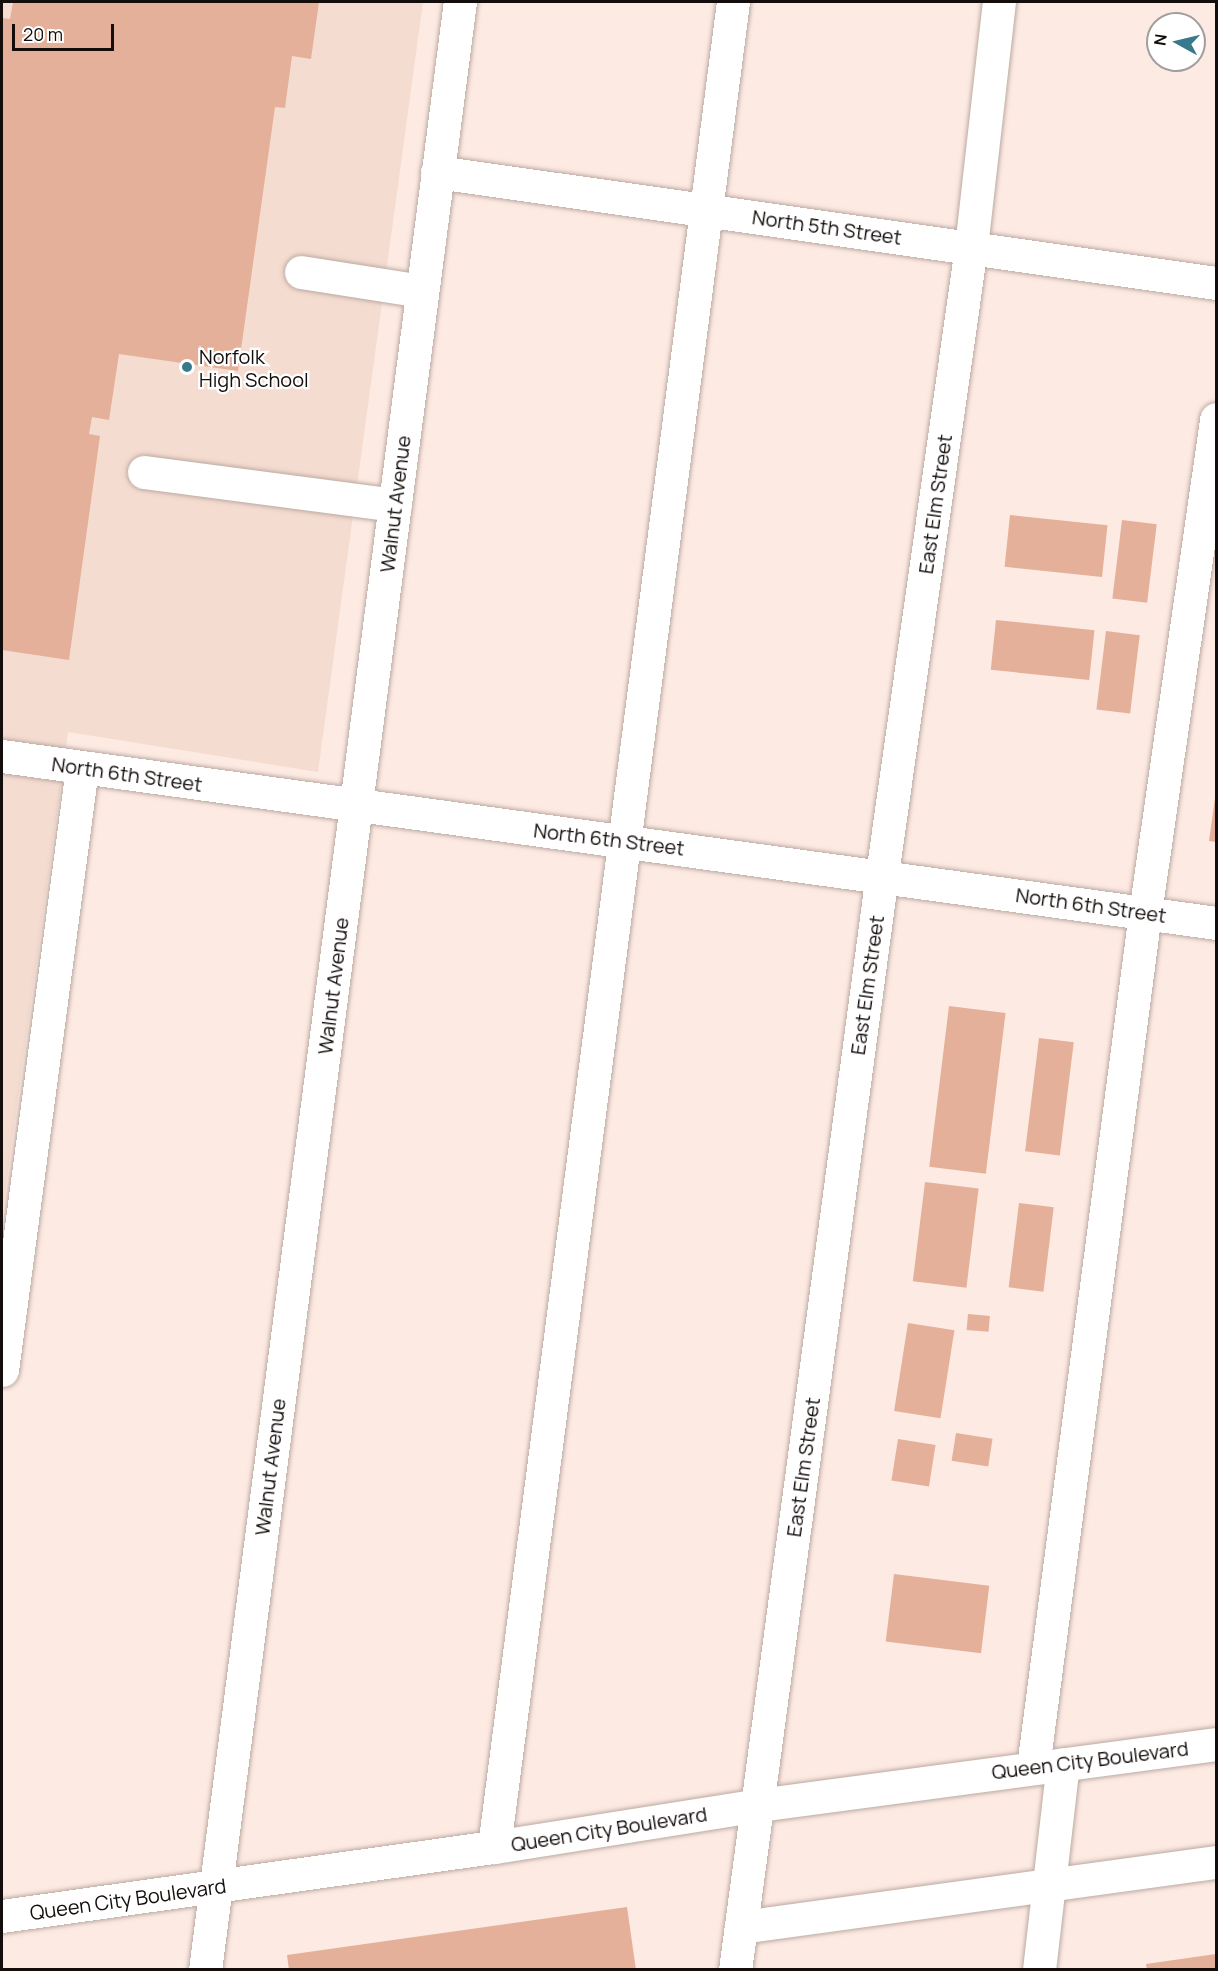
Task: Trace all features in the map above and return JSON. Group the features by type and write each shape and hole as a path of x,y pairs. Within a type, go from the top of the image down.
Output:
{"street":[{"name":"Walnut Avenue","path":"205,1970 460,2"},
{"path":"494,1847 733,2"},
{"name":"East Elm Street","path":"735,1970 759,1805 882,874 971,247 999,2"},
{"name":"North 5th Street","path":"437,172 1216,284"},
{"path":"301,272 423,291"},
{"path":"1039,1970 1049,1885 1048,1766 1145,913 1216,419"},
{"path":"144,472 395,505"},
{"name":"North 6th Street","path":"2,756 356,807 882,874 1216,923"},
{"path":"2,1370 82,768"},
{"name":"Queen City Boulevard","path":"2,1916 494,1847 759,1805 1216,1744"},
{"path":"741,1927 1216,1862"}],"shaded area":[{"name":"Norfolk High School","path":"2,2 423,2 318,772 68,732 2,1215"}],"building":[{"path":"13,2 319,2 311,59 292,56 285,108 275,107 238,371 119,354 109,420 92,417 89,434 100,436 69,660 2,650 2,18 10,19"},
{"path":"1010,515 1107,525 1102,577 1005,567"},
{"path":"1122,520 1157,524 1147,603 1112,598"},
{"path":"996,620 1094,630 1089,680 991,670"},
{"path":"1106,631 1140,635 1130,714 1096,709"},
{"path":"1216,798 1216,842 1209,841"},
{"path":"949,1006 1006,1013 986,1174 929,1167"},
{"path":"1039,1038 1074,1042 1060,1155 1025,1151"},
{"path":"925,1182 979,1189 966,1288 913,1281"},
{"path":"1019,1203 1054,1207 1043,1292 1009,1287"},
{"path":"968,1314 990,1316 989,1332 967,1330"},
{"path":"908,1323 954,1330 940,1418 894,1411"},
{"path":"956,1433 993,1439 988,1466 952,1461"},
{"path":"898,1439 936,1445 929,1486 891,1480"},
{"path":"894,1574 989,1586 981,1653 886,1641"},
{"path":"627,1907 636,1970 289,1970 287,1955"},
{"path":"1216,1954 1216,1970 1147,1970 1146,1964"}],"place":[{"name":"Norfolk High School","path":"187,367"}]}
